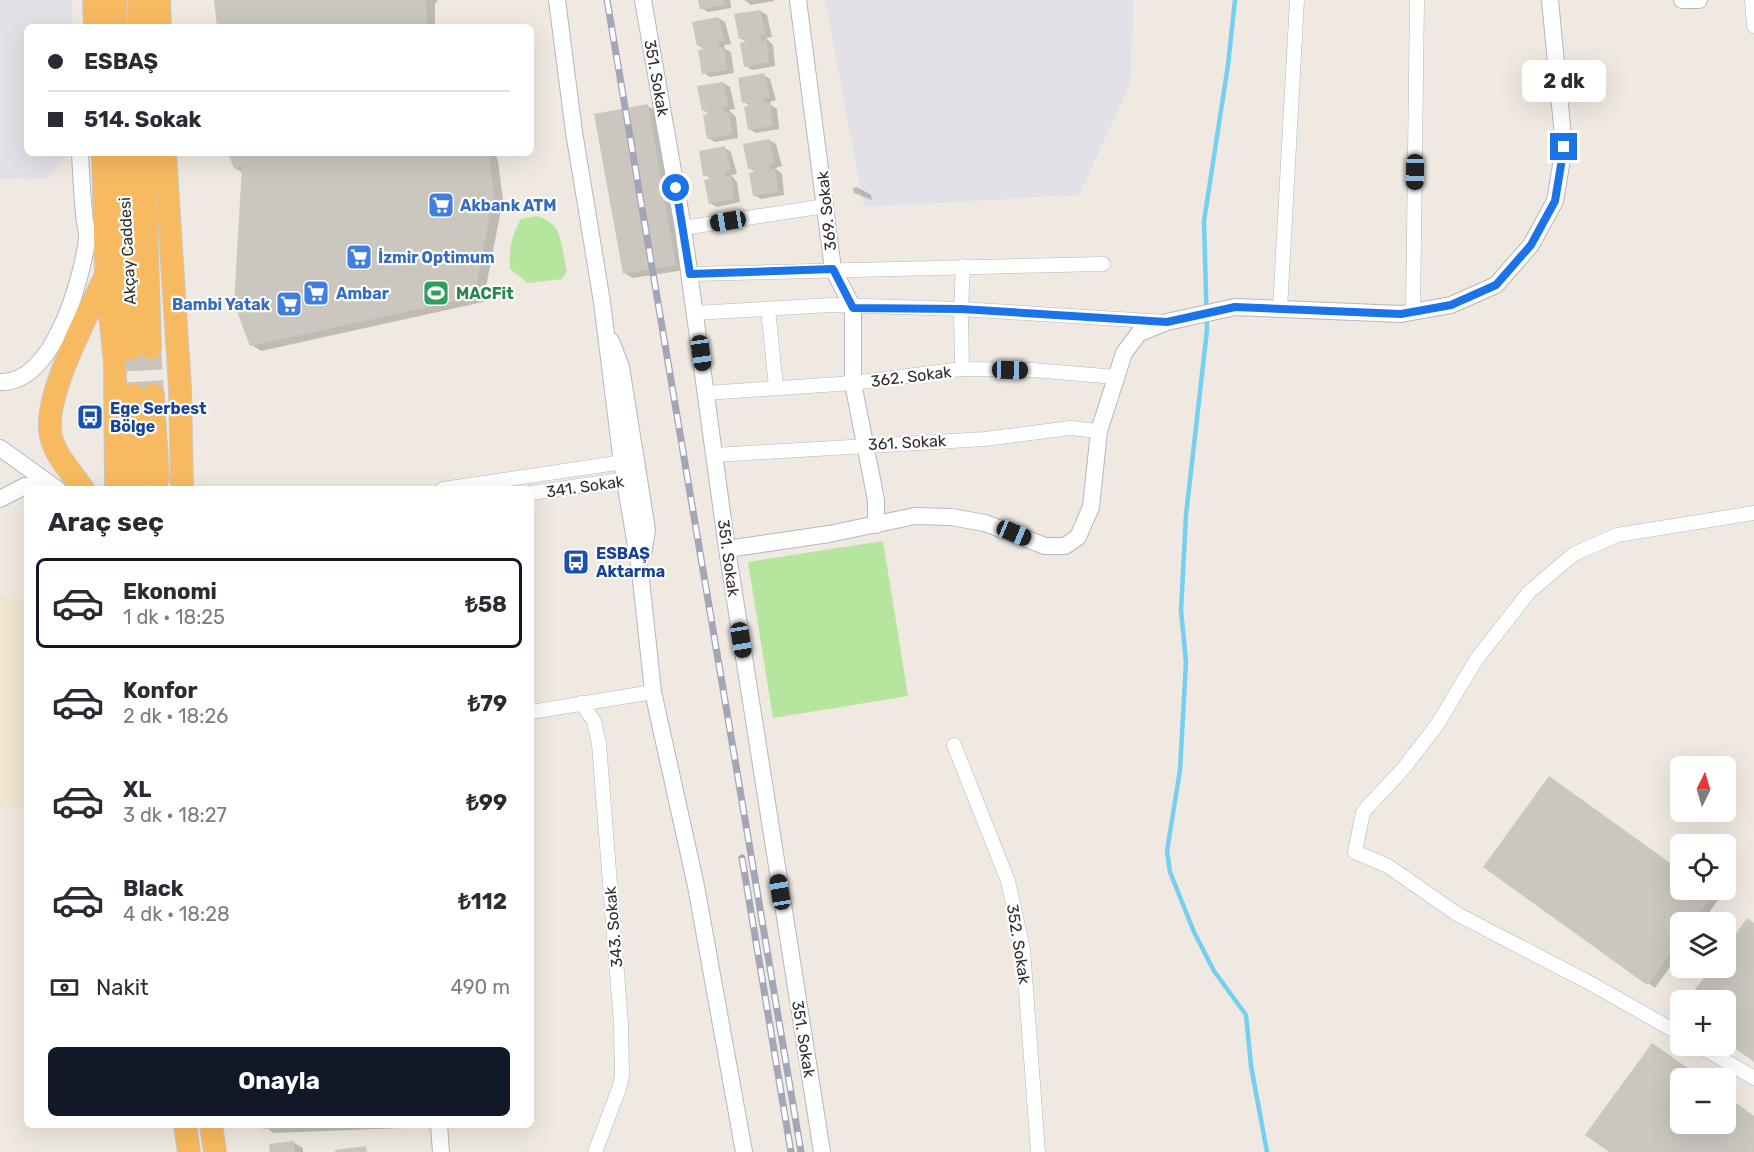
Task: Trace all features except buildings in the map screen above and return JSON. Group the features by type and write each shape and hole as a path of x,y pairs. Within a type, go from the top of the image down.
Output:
{"highway":[{"path":"115,0 116,24"},
{"path":"139,0 140,24"},
{"path":"159,0 160,24"},
{"path":"103,156 106,274 114,363 116,486"},
{"name":"Akçay Caddesi","path":"122,156 141,349 144,156"},
{"path":"165,156 180,388 182,486"},
{"path":"81,486 57,453 50,429 56,388 106,274"},
{"path":"143,395 148,479"},
{"path":"185,1128 189,1152"},
{"path":"211,1128 215,1152"}],"street":[{"path":"557,0 604,322 632,479 653,692 696,886 744,1152"},
{"name":"351. Sokak","path":"643,0 684,228 727,549 822,1152"},
{"name":"369. Sokak","path":"798,0 833,269 853,308 853,383 876,500 876,525"},
{"path":"1280,309 1297,0"},
{"path":"1413,312 1418,0"},
{"path":"727,549 876,525 915,516 951,517 985,523 1045,546 1065,546 1077,537 1090,507 1099,431 1124,353 1139,333 1167,322 1235,307 1401,314 1451,305 1496,285 1531,245 1555,201 1564,147 1550,0"},
{"path":"1682,0 1699,0"},
{"path":"1752,0 1754,26"},
{"path":"0,382 13,382 28,373 52,346 71,301 87,238 80,156"},
{"path":"684,228 825,206"},
{"path":"690,274 1102,264"},
{"path":"962,369 963,266"},
{"path":"695,313 832,305 853,308 961,309 1167,322"},
{"path":"768,309 776,387"},
{"name":"362. Sokak","path":"706,393 853,383 962,369 1033,370 1116,377"},
{"name":"361. Sokak","path":"714,455 864,444 985,439 1070,428 1099,431"},
{"path":"0,448 53,486"},
{"name":"341. Sokak","path":"463,486 629,461"},
{"name":"341. Sokak","path":"534,493 632,479"},
{"path":"0,499 24,486"},
{"path":"1670,1028 1590,983 1457,914 1388,866 1355,852 1363,812 1403,769 1437,725 1476,660 1529,592 1574,554 1617,535 1754,513"},
{"path":"534,712 653,692"},
{"name":"343. Sokak","path":"581,704 594,721 599,744 621,1024 619,1089 595,1152"},
{"name":"352. Sokak","path":"954,745 1008,881 1023,949 1031,1092 1038,1152"},
{"path":"1717,1056 1754,1078"},
{"path":"439,1128 441,1152"}],"shaded area":[{"path":"0,0 72,0 72,24 24,24 24,156 67,156 46,179 0,179"},
{"path":"825,0 1133,0 1131,82 1079,195 864,207"},
{"path":"0,594 24,601 24,809 0,805"}],"green space":[{"path":"536,216 552,224 560,237 567,271 562,279 528,283 510,269 511,243 518,225 521,219"},
{"path":"883,541 908,696 773,718 748,562"}],"waterway":[{"path":"1235,0 1228,65 1204,221 1207,330 1186,515 1181,610 1186,662 1180,770 1167,851 1170,872 1194,932 1214,971 1246,1015 1251,1066 1267,1152"}],"tunnel":[{"path":"150,348 153,395"},
{"path":"131,349 133,395"}],"railway":[{"path":"607,0 801,1152"},
{"path":"742,858 791,1152"}],"place":[{"name":"Akbank ATM","path":"441,205"},
{"name":"İzmir Optimum","path":"359,257"},
{"name":"Ambar","path":"316,293"},
{"name":"MACFit","path":"436,293"},
{"name":"Bambi Yatak","path":"289,304"},
{"name":"Ege Serbest Bölge","path":"90,417"},
{"name":"ESBAŞ Aktarma","path":"576,562"}],"route":[{"path":"676,188 690,274 833,269 853,308 961,309 1167,322 1235,307 1401,314 1451,305 1496,285 1514,267 1531,245 1555,201 1564,147"}]}
